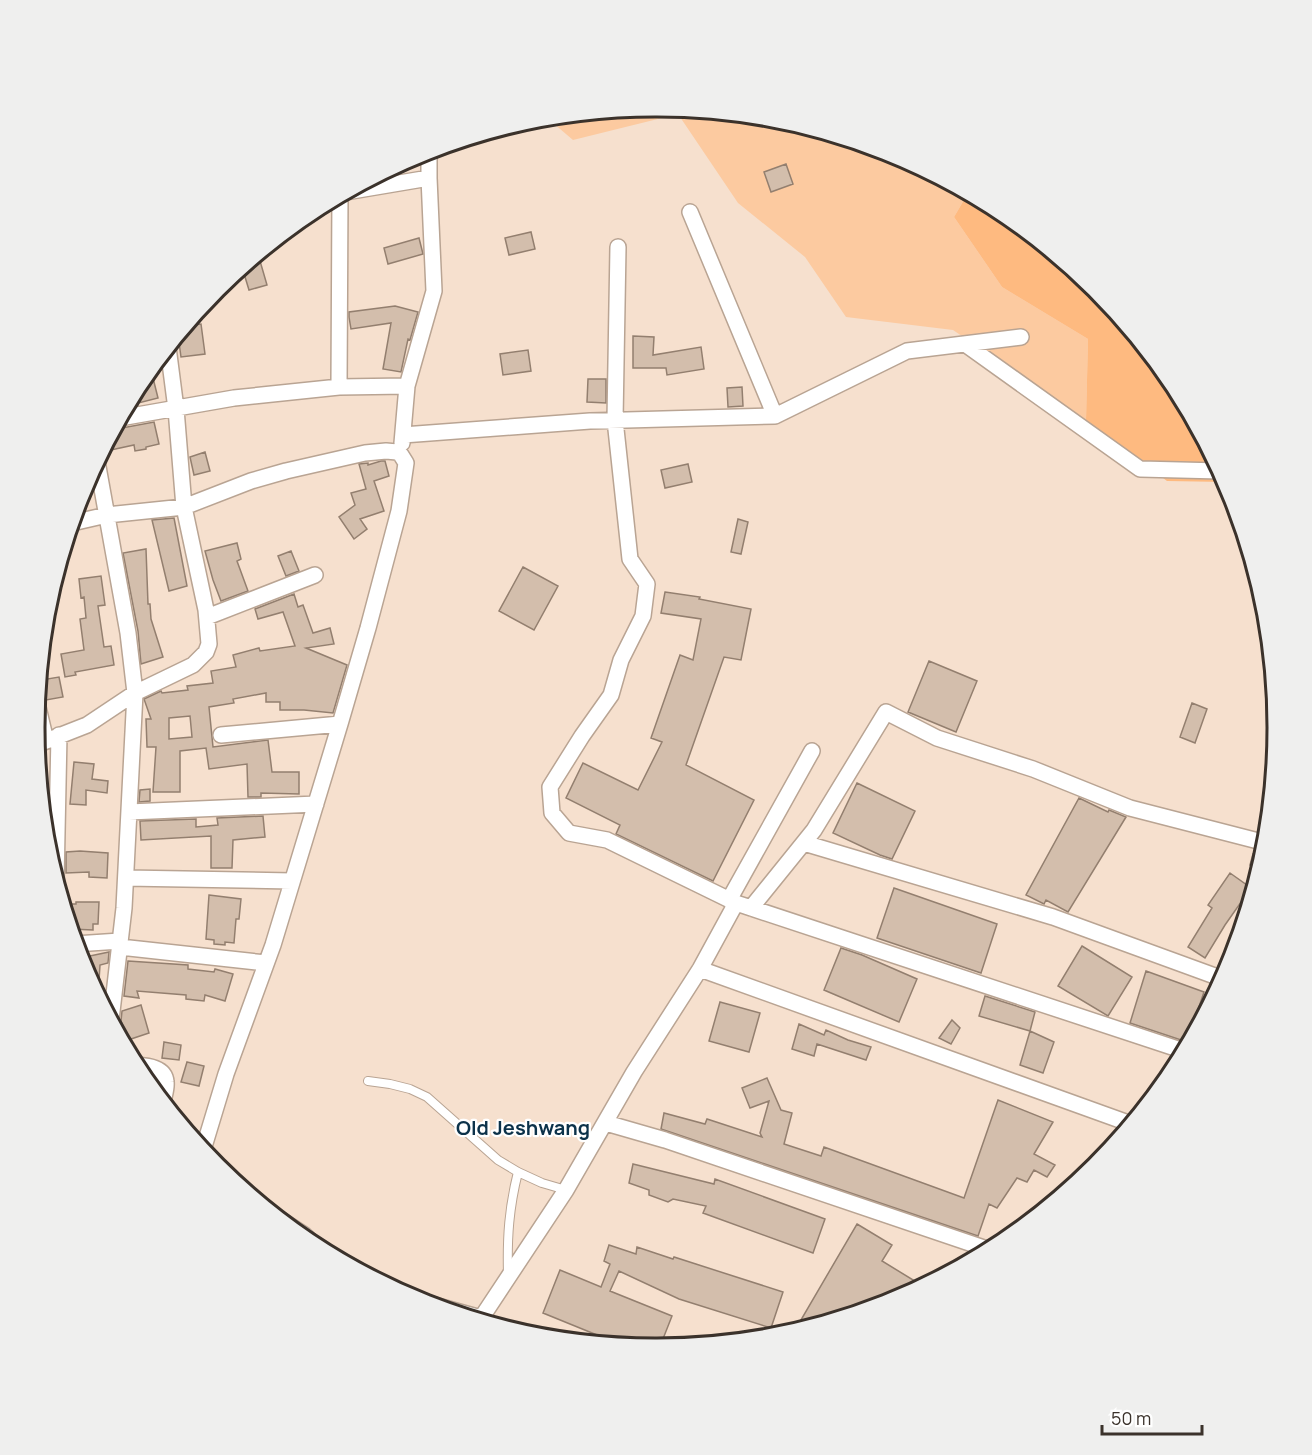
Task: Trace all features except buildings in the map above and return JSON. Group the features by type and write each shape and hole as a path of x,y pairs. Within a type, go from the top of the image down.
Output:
{"street":[{"path":"206,1140 226,1074 266,963 316,804 368,628 399,511 406,463 401,454 407,386 434,291 429,160"},
{"path":"371,188 429,178"},
{"path":"339,205 339,387"},
{"path":"690,212 775,416"},
{"path":"618,247 615,420 630,559 647,584 643,616 621,660 611,696 582,736 550,787 552,813 569,833 606,840 732,901 1176,1048"},
{"path":"403,435 590,421 775,416 907,351 1021,337"},
{"path":"965,344 1140,469 1210,471"},
{"path":"52,818 47,740 87,724 135,693 193,665 206,652 209,644 207,617 184,507 170,358"},
{"path":"131,416 234,398 339,387 407,386"},
{"path":"81,521 107,515 184,507 251,481 366,453 386,451 401,454"},
{"path":"100,476 128,633 135,693 124,908 113,1006"},
{"path":"207,617 315,574"},
{"path":"751,908 814,830 886,712 937,738 1033,769 1130,808 1256,840"},
{"path":"221,735 340,724"},
{"path":"484,1314 566,1190 634,1072 700,969 732,901 812,751"},
{"path":"129,812 316,804"},
{"path":"804,843 1053,917 1214,976"},
{"path":"126,878 292,881"},
{"path":"85,944 120,944 266,963"},
{"path":"700,969 1123,1121"},
{"path":"147,1066 161,1071 166,1081 165,1090"},
{"path":"606,1123 665,1140 979,1246"}],"lane":[{"path":"368,1081 410,1089 427,1097 498,1160 542,1183 566,1190"},
{"path":"507,1278 507,1233 518,1172"}],"shaded area":[{"path":"668,117 573,140 556,125 616,118"},
{"path":"680,117 736,122 814,137 890,163 962,198 964,199 954,217 1002,287 1088,339 1086,420 953,330 846,317 805,257 738,203"},
{"path":"964,199 1028,243 1088,295 1141,356 1164,388 1204,457 1215,482 1167,481 1086,420 1088,339 1002,287 954,217"}],"district":[{"name":"Old Jeshwang","path":"523,1128"}]}
